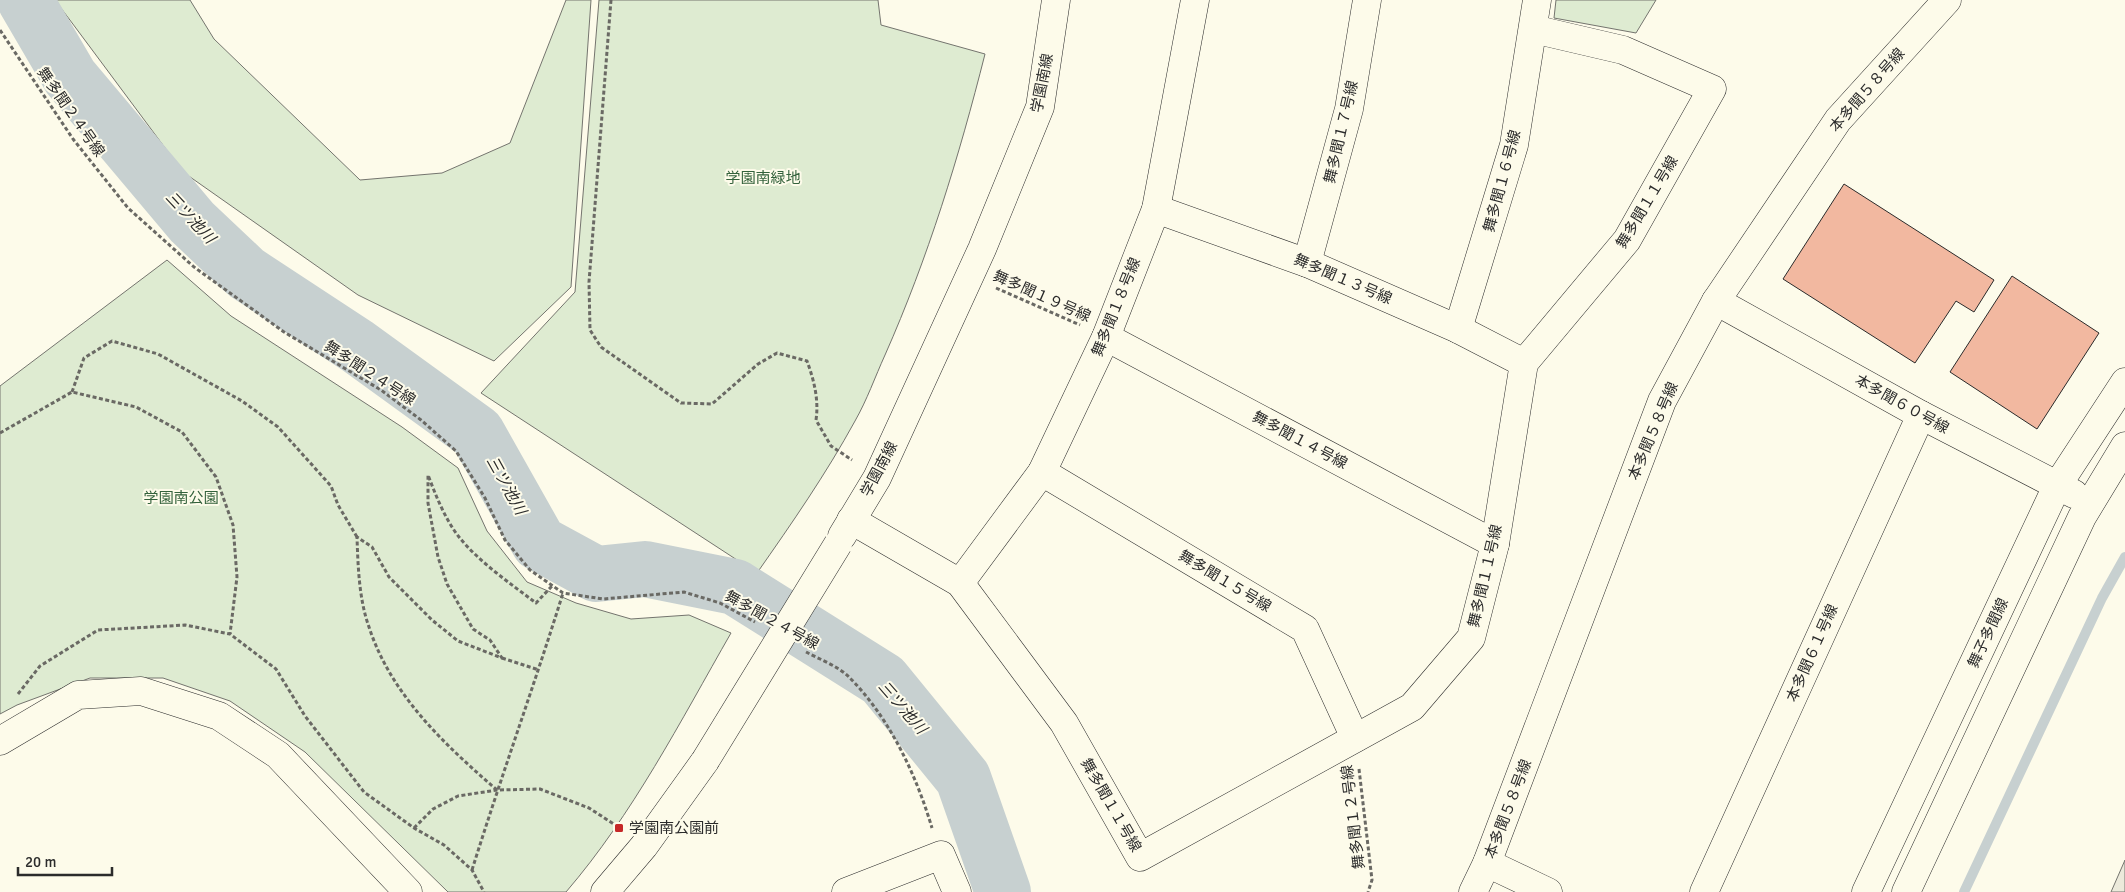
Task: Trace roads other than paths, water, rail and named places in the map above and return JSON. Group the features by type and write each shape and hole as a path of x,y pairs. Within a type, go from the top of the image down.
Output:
{"street":[{"name":"学園南線","path":"605,892 644,846 705,761 877,478 969,276 1040,107 1056,0"},
{"name":"舞多聞１８号線","path":"960,583 1042,472 1106,337 1156,209 1195,0"},
{"name":"舞多聞１７号線","path":"1307,263 1349,109 1367,0"},
{"name":"舞多聞１６号線","path":"1458,329 1514,145 1537,0"},
{"name":"本多聞５８号線","path":"1473,892 1487,863 1662,401 1716,300 1838,120 1947,0"},
{"name":"舞多聞１１号線","path":"851,520 960,583 1064,723 1140,857 1412,707 1471,638 1495,544 1524,363 1628,240 1712,89 1622,50 1533,29"},
{"name":"舞多聞１３号線","path":"1156,209 1307,263 1458,329 1524,363"},
{"name":"本多聞６０号線","path":"1716,300 1921,414 2091,502"},
{"name":"舞多聞１４号線","path":"1106,337 1495,544"},
{"name":"舞子多聞線","path":"1866,892 2057,486 2125,382"},
{"name":"本多聞６１号線","path":"1704,892 1921,414"},
{"path":"1906,892 2082,516 2125,446"},
{"name":"舞多聞１５号線","path":"1042,472 1306,629 1356,738"},
{"path":"0,741 78,695 141,692 220,716 278,755 408,892"},
{"path":"846,892 941,855 956,892"},
{"path":"1487,863 1548,892"}],"waterway":[{"name":"三ツ池川","path":"25,0 70,77 192,222 246,273 357,346 477,433 539,543 596,574 645,569 735,587 883,680 963,778 1003,892"},
{"path":"1964,892 2102,598 2125,557"}],"place":[{"name":"学園南公園前","path":"619,828"}],"park label":[{"name":"学園南緑地","path":"763,178"},
{"name":"学園南公園","path":"181,498"}]}
